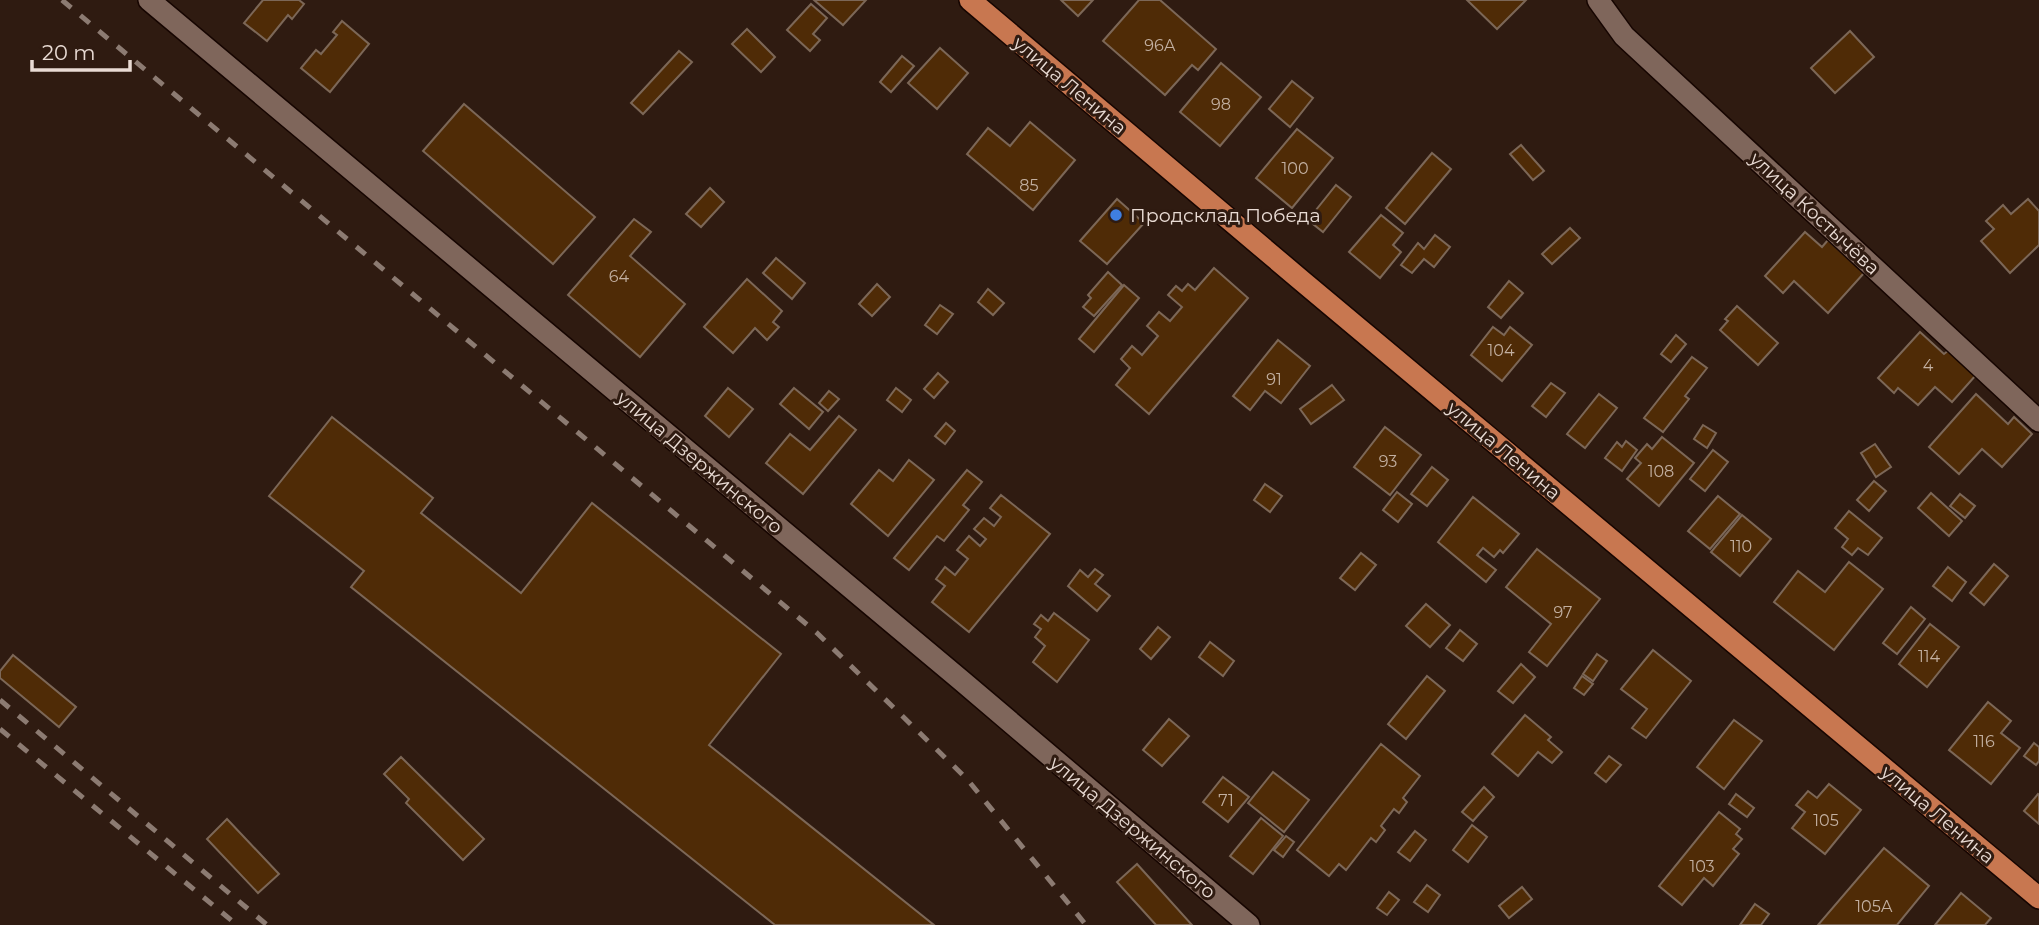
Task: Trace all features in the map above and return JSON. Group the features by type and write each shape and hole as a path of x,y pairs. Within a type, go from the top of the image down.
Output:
{"main road":[{"name":"улица Ленина","path":"971,0 2039,898"}],"street":[{"name":"улица Дзержинского","path":"149,0 1249,925"},
{"name":"улица Костычёва","path":"1598,0 1624,36 2039,421"}],"building":[{"path":"263,0 299,0 304,4 292,19 288,15 267,41 244,23"},
{"path":"814,0 866,0 843,25"},
{"path":"1061,0 1093,0 1078,16"},
{"path":"1139,0 1160,0 1216,49 1198,70 1192,65 1165,95 1103,41"},
{"path":"1467,0 1526,0 1497,29"},
{"path":"811,4 827,18 813,34 820,40 810,51 787,30"},
{"path":"342,21 369,44 330,92 301,68 316,50 321,54 337,35 333,32"},
{"path":"747,29 775,57 761,72 732,44"},
{"path":"1850,31 1874,57 1835,93 1811,68"},
{"path":"940,48 968,73 937,109 908,83"},
{"path":"679,51 692,62 643,114 631,103"},
{"path":"902,56 914,66 891,92 880,82"},
{"path":"1221,63 1261,97 1220,146 1180,112"},
{"path":"1292,81 1313,98 1290,127 1269,109"},
{"path":"464,104 595,217 553,264 423,151"},
{"path":"1030,122 1075,160 1033,210 967,154 988,128 1010,146"},
{"path":"1297,129 1333,158 1292,208 1256,178"},
{"path":"1521,145 1544,171 1533,180 1510,154"},
{"path":"1432,153 1451,169 1405,224 1386,208"},
{"path":"1336,185 1351,197 1323,232 1308,220"},
{"path":"710,188 724,202 701,227 686,214"},
{"path":"1117,199 1144,223 1107,264 1080,241"},
{"path":"2028,199 2039,211 2039,245 2010,273 1981,241 1994,229 1986,221 2003,205 2011,214"},
{"path":"1381,215 1403,233 1393,245 1401,252 1380,278 1349,252"},
{"path":"634,219 651,232 630,256 685,304 640,357 568,295"},
{"path":"1570,228 1580,238 1552,264 1542,254"},
{"path":"1805,232 1822,247 1828,240 1864,273 1828,313 1794,281 1783,293 1765,276"},
{"path":"1435,235 1450,247 1434,267 1424,259 1412,273 1401,265 1418,243 1424,249"},
{"path":"776,258 805,283 792,299 763,273"},
{"path":"1214,268 1248,298 1149,414 1116,385 1130,368 1121,359 1132,346 1142,355 1158,336 1147,326 1159,312 1170,321 1182,307 1168,295 1176,286 1182,291 1188,284 1195,290"},
{"path":"1108,272 1122,285 1094,316 1083,307 1091,298 1088,295"},
{"path":"747,279 782,311 773,322 779,327 767,340 755,328 733,353 704,327"},
{"path":"1509,281 1523,293 1501,318 1488,307"},
{"path":"877,284 890,297 872,316 859,304"},
{"path":"1124,285 1139,298 1094,352 1079,339"},
{"path":"988,289 1004,303 993,315 978,302"},
{"path":"940,305 953,314 937,334 925,325"},
{"path":"1737,306 1778,343 1758,365 1720,330 1728,321 1725,319"},
{"path":"1493,327 1504,335 1510,327 1532,345 1502,381 1471,355"},
{"path":"1920,332 1944,354 1949,350 1976,375 1952,402 1935,387 1918,405 1898,388 1894,393 1878,378"},
{"path":"1676,335 1686,344 1671,362 1661,354"},
{"path":"1278,340 1310,366 1281,403 1265,391 1250,410 1233,396"},
{"path":"1692,357 1707,368 1685,396 1689,399 1663,432 1644,418"},
{"path":"938,373 948,382 934,398 924,389"},
{"path":"1551,383 1565,393 1546,417 1532,406"},
{"path":"1332,385 1344,400 1311,424 1300,409"},
{"path":"728,388 753,409 729,437 705,416"},
{"path":"794,388 823,412 809,429 780,404"},
{"path":"896,388 911,400 902,412 887,400"},
{"path":"829,391 839,399 828,411 819,403"},
{"path":"1599,394 1617,408 1585,448 1567,434"},
{"path":"1976,394 2008,424 2014,417 2032,434 2002,467 1982,449 1959,474 1929,447"},
{"path":"839,416 856,430 803,494 766,463 790,434 810,450"},
{"path":"332,417 433,498 421,513 521,593 592,503 781,654 709,745 934,925 775,925 351,587 364,571 269,496"},
{"path":"946,423 955,431 945,444 935,436"},
{"path":"1703,425 1716,433 1707,448 1694,439"},
{"path":"1385,427 1421,455 1390,495 1354,467"},
{"path":"1662,437 1694,463 1659,506 1627,479 1641,463 1635,458 1647,444 1652,449"},
{"path":"1626,441 1637,450 1622,471 1605,458 1617,442 1622,447"},
{"path":"1875,444 1891,467 1876,477 1861,453"},
{"path":"1713,450 1728,462 1705,491 1690,479"},
{"path":"909,460 934,480 888,536 851,504 879,470 893,481"},
{"path":"1432,467 1448,480 1427,506 1411,494"},
{"path":"967,470 982,482 963,505 969,510 944,541 937,536 909,570 894,558"},
{"path":"1874,481 1886,491 1869,511 1857,500"},
{"path":"1265,484 1282,496 1270,512 1254,500"},
{"path":"1397,492 1412,504 1398,522 1383,510"},
{"path":"1931,493 1962,521 1949,536 1918,508"},
{"path":"1960,494 1975,506 1965,518 1950,506"},
{"path":"1001,495 1050,534 969,632 932,602 945,586 936,579 945,567 955,575 968,559 957,550 969,536 980,546 986,539 974,529 984,518 994,526 1001,517 990,508"},
{"path":"1718,496 1740,514 1710,549 1688,531"},
{"path":"1473,497 1519,534 1503,553 1500,550 1494,557 1483,548 1477,555 1496,570 1486,582 1438,542"},
{"path":"1849,511 1882,538 1868,555 1858,548 1852,555 1842,547 1848,539 1835,528"},
{"path":"1742,515 1771,539 1740,576 1711,552"},
{"path":"1537,549 1600,599 1547,666 1529,652 1551,624 1506,587"},
{"path":"1361,553 1376,565 1355,590 1340,578"},
{"path":"1849,562 1883,589 1834,650 1774,602 1798,571 1825,592"},
{"path":"1994,564 2008,576 1984,605 1970,593"},
{"path":"1948,567 1966,582 1952,601 1933,586"},
{"path":"1095,569 1103,575 1095,584 1110,596 1097,611 1068,586 1080,570 1088,577"},
{"path":"1426,604 1450,625 1430,647 1406,626"},
{"path":"1911,607 1925,619 1897,654 1883,643"},
{"path":"1054,613 1089,640 1057,682 1033,662 1045,646 1035,637 1041,629 1034,624 1041,615 1048,621"},
{"path":"1930,624 1959,647 1927,687 1899,664"},
{"path":"1158,627 1170,637 1151,659 1140,649"},
{"path":"1460,630 1477,644 1463,661 1446,648"},
{"path":"1210,642 1234,661 1223,676 1199,657"},
{"path":"1653,650 1691,681 1646,738 1632,728 1647,709 1621,689"},
{"path":"1597,654 1607,661 1593,681 1583,674"},
{"path":"13,655 76,707 59,727 0,678 0,671"},
{"path":"1521,664 1535,677 1513,703 1498,691"},
{"path":"1427,676 1445,691 1406,739 1388,724"},
{"path":"1582,676 1593,684 1584,695 1574,688"},
{"path":"1988,702 2011,721 2001,733 2020,748 1991,784 1949,750"},
{"path":"1525,715 1551,737 1548,740 1562,752 1552,763 1538,752 1518,776 1492,754"},
{"path":"1169,719 1189,736 1162,766 1143,750"},
{"path":"1734,720 1762,741 1724,789 1697,767"},
{"path":"2034,743 2039,747 2039,761 2036,765 2024,756"},
{"path":"1381,744 1420,776 1403,798 1407,802 1399,813 1394,809 1381,826 1385,830 1376,842 1371,838 1346,870 1339,864 1329,876 1297,850"},
{"path":"1609,756 1621,765 1606,782 1595,773"},
{"path":"401,757 484,839 463,860 406,803 409,799 384,774"},
{"path":"1273,772 1309,800 1284,832 1248,803"},
{"path":"1223,777 1249,797 1228,822 1203,802"},
{"path":"1829,784 1861,810 1825,854 1792,828 1805,812 1796,805 1808,791 1817,798"},
{"path":"1484,787 1494,797 1473,821 1462,812"},
{"path":"1736,794 1754,808 1747,817 1729,804"},
{"path":"2039,795 2039,824 2024,811"},
{"path":"1719,812 1740,829 1736,834 1742,839 1733,849 1739,854 1713,886 1704,878 1682,905 1659,886"},
{"path":"1261,818 1283,836 1253,874 1230,856"},
{"path":"227,819 279,874 258,893 207,839"},
{"path":"1472,825 1487,837 1468,862 1453,850"},
{"path":"1415,831 1426,840 1410,861 1398,852"},
{"path":"1286,836 1294,842 1283,857 1274,850"},
{"path":"1884,848 1929,886 1897,925 1818,925"},
{"path":"1137,864 1192,925 1156,925 1117,882"},
{"path":"1427,885 1440,895 1428,912 1414,902"},
{"path":"1522,887 1532,899 1509,918 1499,906"},
{"path":"1389,892 1399,900 1387,915 1377,908"},
{"path":"1961,893 1991,918 1985,925 1935,925"},
{"path":"1755,904 1769,914 1761,925 1740,925"}],"railway":[{"path":"62,0 817,633 967,779 1086,925"},
{"path":"0,700 267,925"},
{"path":"0,729 237,925"}],"place":[{"name":"Продсклад Победа","path":"1116,215"}]}
